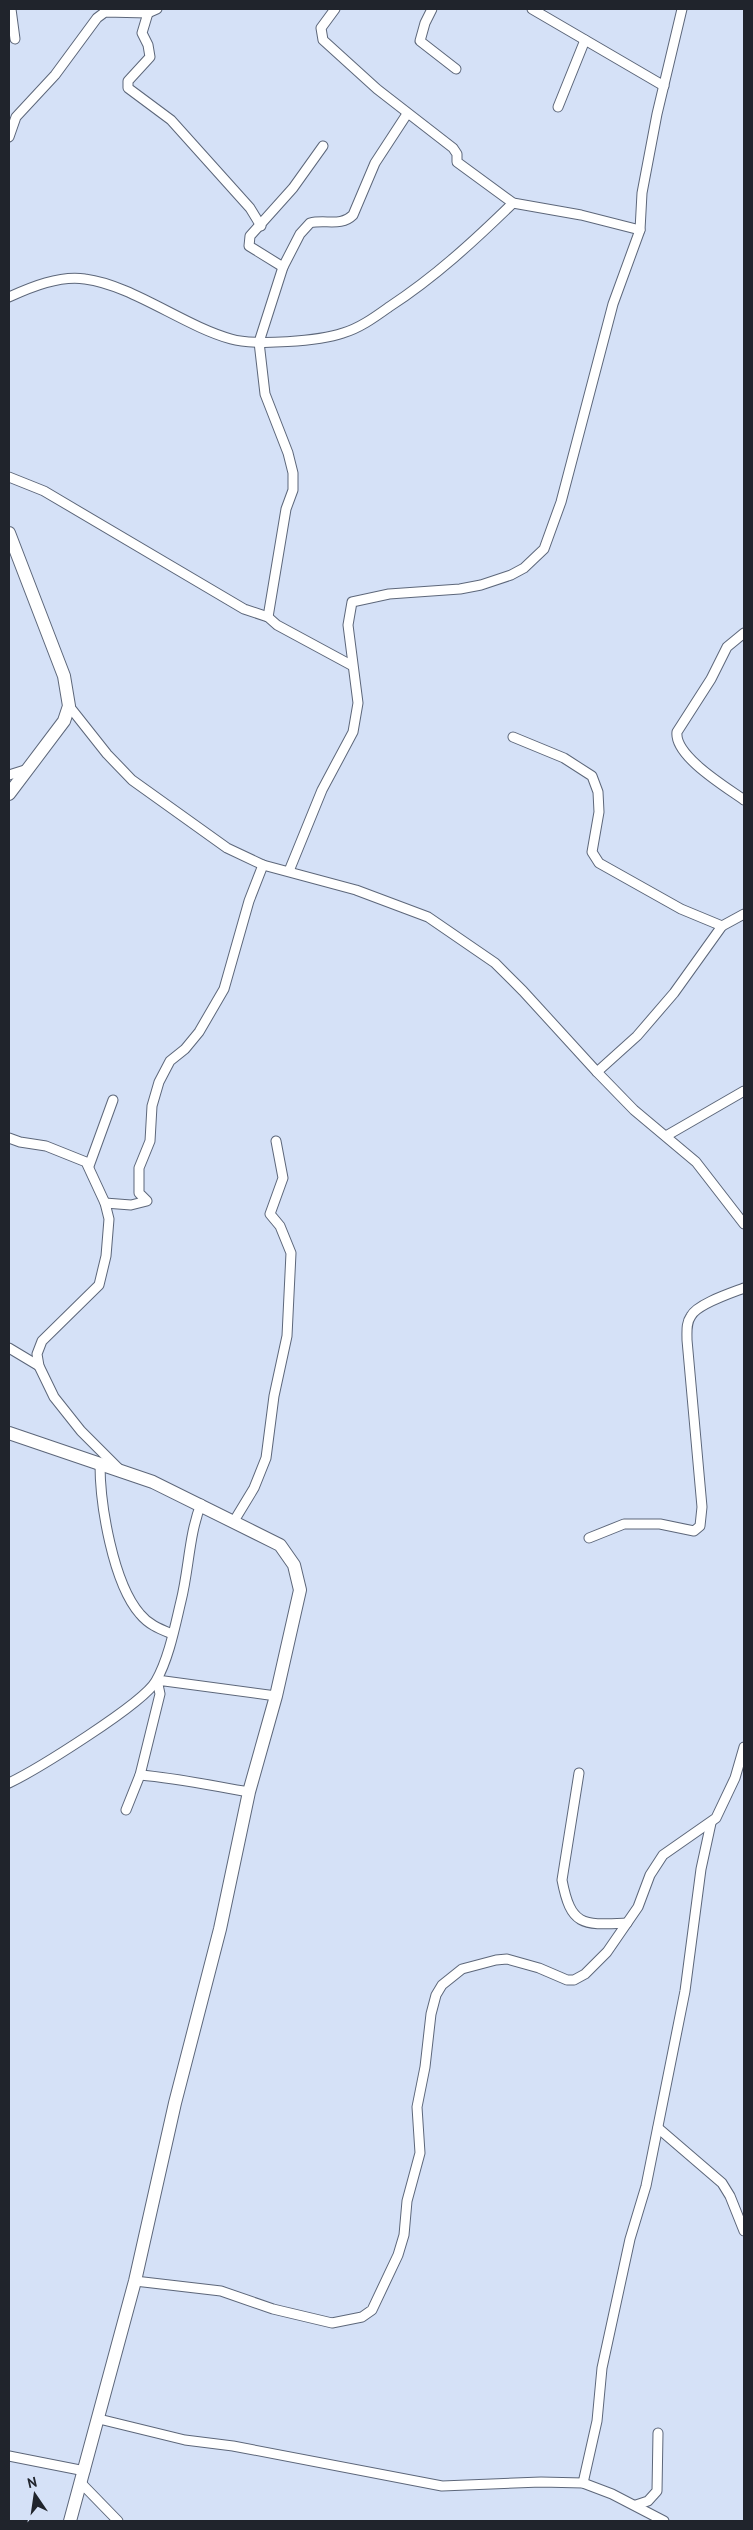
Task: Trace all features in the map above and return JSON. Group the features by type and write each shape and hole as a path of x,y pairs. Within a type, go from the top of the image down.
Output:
{"street":[{"path":"11,9 14,39"},
{"path":"9,137 16,118 55,75 97,18 105,12 148,13 157,9"},
{"path":"335,9 321,28 323,40 407,114 453,148 457,154 457,162 462,168 514,203 581,215 640,230"},
{"path":"432,9 425,22 420,41 456,69"},
{"path":"532,9 664,86"},
{"path":"290,871 322,790 354,732 358,703 348,625 352,602 389,594 460,589 481,585 511,575 524,568 544,549 562,502 613,304 640,230 642,193 682,9"},
{"path":"148,13 142,33 148,45 150,57 128,82 128,88 176,126 250,208 261,226"},
{"path":"558,107 585,40"},
{"path":"268,617 286,509 294,490 293,473 288,454 265,394 260,342 283,267 305,226 316,221 347,221 352,215 375,163 407,114"},
{"path":"283,267 250,246 250,236 261,226 293,188 323,146"},
{"path":"9,297 41,284 84,278 113,286 232,340 260,342 331,337 361,325 420,286 459,254 514,203"},
{"path":"9,477 44,491 244,609 268,617 277,625 352,665"},
{"path":"9,534 14,559 64,676 69,706 64,721 31,768 9,794"},
{"path":"744,633 727,647 711,679 677,732 677,737 678,743 684,751 701,768 744,800"},
{"path":"69,706 107,754 132,780 227,848 263,865 290,871 396,903 428,917 495,963 524,990 597,1072 634,1110 696,1162 744,1224"},
{"path":"513,737 564,758 592,776 598,792 599,812 592,852 599,863 681,908 722,926"},
{"path":"9,775 31,768"},
{"path":"105,1203 131,1205 147,1201 139,1194 139,1168 150,1141 152,1106 159,1082 170,1061 185,1049 199,1032 224,989 249,901 263,865"},
{"path":"597,1072 637,1036 662,1007 722,926 744,914"},
{"path":"666,1136 744,1091"},
{"path":"89,1166 113,1100"},
{"path":"9,1138 20,1142 46,1146 82,1160 89,1166 105,1203 109,1219 109,1234 103,1277 90,1295 42,1341 37,1354 39,1366 54,1397 67,1415 120,1470"},
{"path":"234,1521 254,1488 266,1458 274,1396 287,1336 291,1253 280,1226 270,1214 283,1178 276,1141"},
{"path":"589,1538 624,1524 660,1524 694,1530 700,1526 702,1507 687,1340 688,1322 692,1313 702,1306 744,1288"},
{"path":"9,1348 39,1366"},
{"path":"9,1434 120,1470 201,1504 280,1545 294,1565 300,1590 276,1696 250,1792 220,1929 175,2103 135,2281 70,2521"},
{"path":"100,1464 102,1504 118,1569 128,1595 140,1615 154,1627 172,1634"},
{"path":"9,1783 138,1700 157,1680 172,1634 190,1559 196,1516 201,1504"},
{"path":"157,1680 276,1696"},
{"path":"126,1810 140,1774 160,1694 157,1680"},
{"path":"583,2483 597,2421 602,2368 630,2239 646,2186 658,2128 684,1990 701,1869 711,1824 726,1798 744,1747"},
{"path":"579,1773 562,1880 565,1896 576,1918 591,1923 627,1923"},
{"path":"140,1774 250,1792"},
{"path":"135,2281 221,2291 273,2309 332,2323 362,2317 372,2310 398,2255 404,2235 407,2202 420,2153 417,2106 425,2067 431,2014 436,1996 442,1985 462,1969 507,1959 539,1968 567,1980 579,1978 598,1964 627,1923 638,1907 650,1875 664,1855 711,1824"},
{"path":"658,2128 722,2183 730,2196 744,2230"},
{"path":"99,2419 185,2440 233,2446 442,2486 541,2482 583,2483 636,2505 664,2521"},
{"path":"636,2505 648,2501 657,2491 658,2433"},
{"path":"9,2456 83,2477 118,2521"}]}
